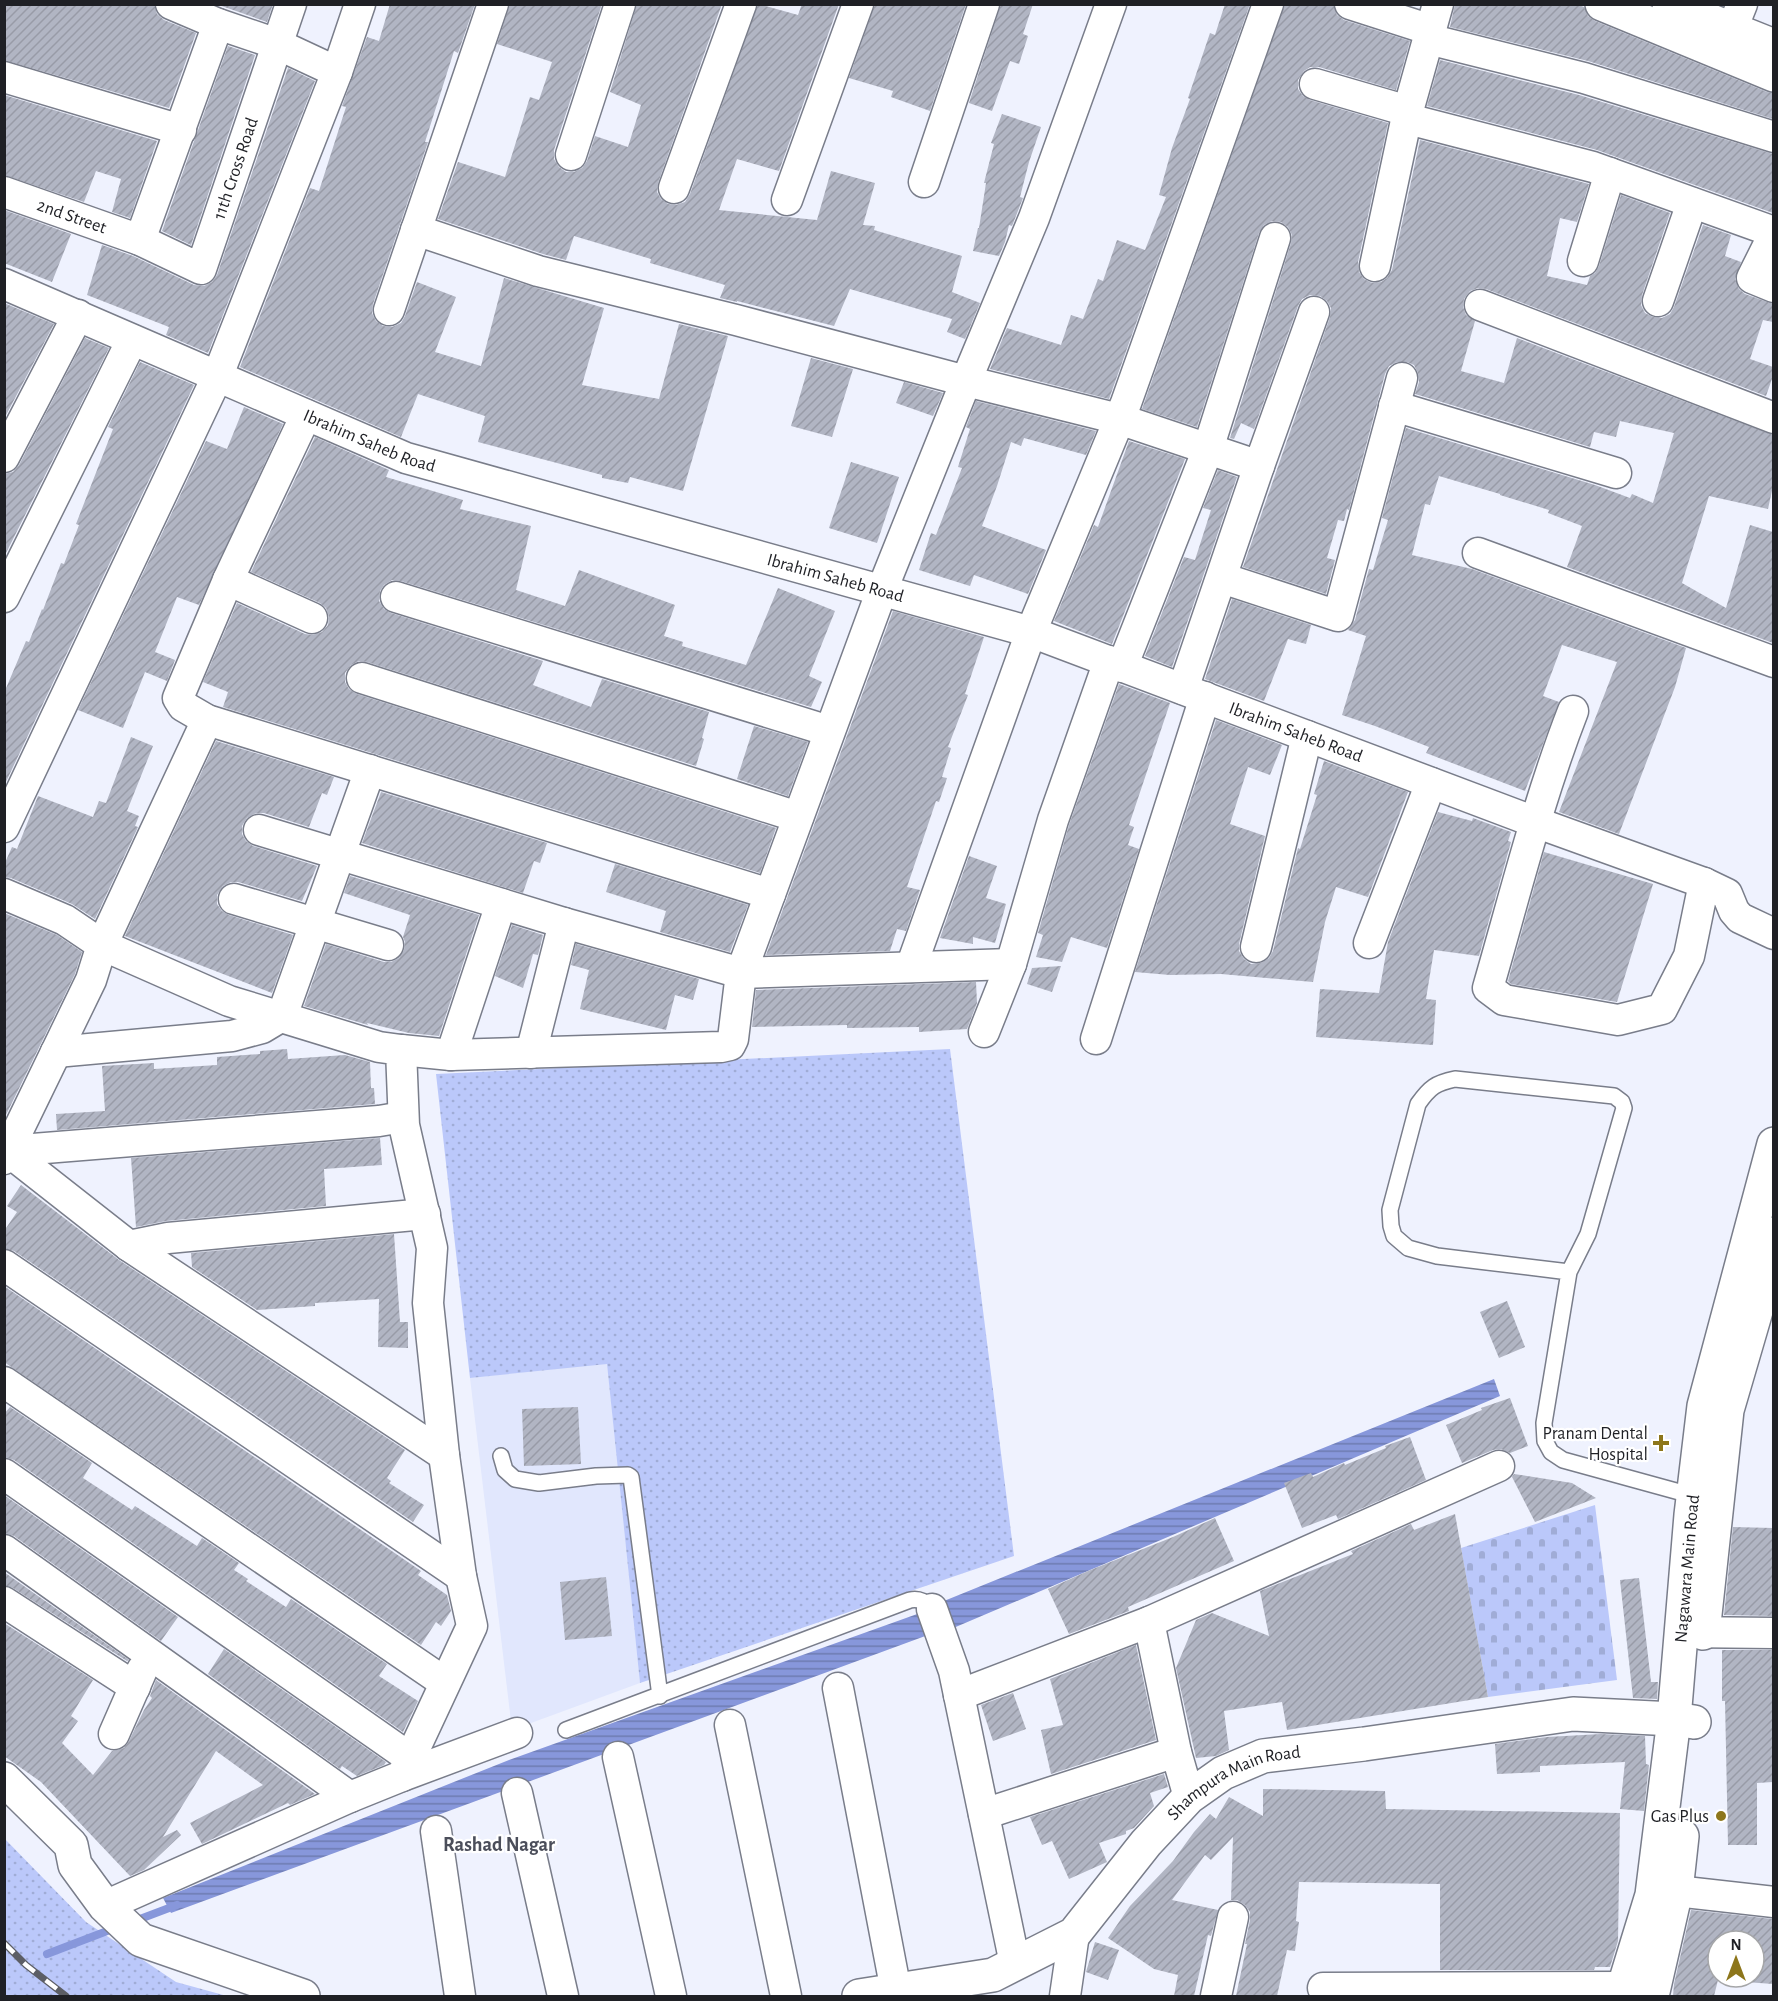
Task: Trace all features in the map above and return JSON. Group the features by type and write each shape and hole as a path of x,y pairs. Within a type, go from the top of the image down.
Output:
{"street":[{"path":"171,4 218,24 277,44 337,72"},
{"name":"11th Cross Road","path":"140,240 201,269 291,4"},
{"path":"4,827 218,375 337,72 360,4"},
{"path":"389,310 493,4"},
{"path":"571,155 620,4"},
{"path":"674,188 741,4"},
{"path":"787,200 858,4"},
{"path":"924,182 984,4"},
{"path":"4,894 65,920 102,945 229,1001 380,1047 451,1055 730,1045 733,1039 741,973 798,817 882,590 1034,218 1111,4"},
{"path":"911,967 1030,632 1119,419 1268,4"},
{"path":"1350,4 1432,24 1584,78 1773,137"},
{"path":"1602,4 1732,29 1773,75"},
{"path":"1669,4 1773,46"},
{"path":"140,240 218,24"},
{"path":"1375,266 1408,115 1432,24"},
{"path":"4,77 181,130"},
{"path":"1316,84 1408,115 1610,173 1773,233 1752,278 1773,287"},
{"path":"1583,261 1610,173"},
{"name":"2nd Street","path":"4,192 140,240"},
{"path":"1658,301 1692,202"},
{"path":"416,230 538,271 1119,419 1259,466"},
{"path":"984,1032 1011,963 1053,820 1115,664 1208,449 1275,238"},
{"name":"Ibrahim Saheb Road","path":"4,284 406,458 1030,632 1535,822 1704,883 1727,894 1734,911 1740,918 1773,934"},
{"path":"1480,305 1773,418"},
{"path":"1096,1040 1194,693 1222,578 1314,312"},
{"path":"4,457 78,315"},
{"path":"4,597 132,340"},
{"path":"1222,578 1338,616 1398,392 1616,473"},
{"path":"306,415 228,580 178,698 183,706 207,720 770,894"},
{"path":"1478,553 1773,662"},
{"path":"228,580 312,618"},
{"path":"396,597 830,731"},
{"path":"362,678 798,817"},
{"path":"1573,711 1535,822 1488,988 1504,1000 1618,1020 1662,1009 1689,956 1704,883"},
{"path":"7,1155 91,980 102,945 207,720"},
{"path":"1256,947 1307,736"},
{"path":"56,1052 232,1036 262,1029 282,1016 370,770"},
{"path":"1369,943 1431,783"},
{"path":"259,830 564,923 741,973 1011,963"},
{"path":"234,899 388,945"},
{"path":"451,1055 501,904"},
{"path":"531,1053 564,923"},
{"path":"401,1050 404,1117 432,1248 428,1303 444,1455 460,1576 472,1626 406,1767"},
{"path":"7,1155 404,1117"},
{"name":"Nagawara Main Road","path":"1692,1632 1694,1496 1704,1406 1773,1144"},
{"path":"7,1155 129,1246 444,1455"},
{"path":"129,1246 168,1238 424,1214"},
{"path":"1632,1993 1676,1891 1684,1720 1692,1632 1727,1410 1758,1304 1773,1234"},
{"path":"4,1265 460,1576"},
{"path":"4,1382 444,1682"},
{"path":"959,1695 1149,1622 1499,1466"},
{"path":"4,1474 406,1767"},
{"path":"4,1550 350,1797"},
{"path":"4,1602 135,1687"},
{"path":"932,1609 954,1671 1015,1964"},
{"path":"1149,1622 1176,1752 1188,1797"},
{"path":"1692,1632 1773,1633"},
{"path":"114,1734 150,1654"},
{"path":"838,1688 876,1994"},
{"name":"Shampura Main Road","path":"859,1996 993,1975 1074,1934 1146,1844 1188,1797 1223,1773 1263,1756 1573,1714 1684,1720"},
{"path":"1632,1993 1684,1720"},
{"path":"730,1725 786,1996"},
{"path":"109,1910 350,1797 406,1767 517,1733"},
{"path":"984,1814 1176,1752"},
{"path":"618,1757 671,1996"},
{"path":"4,1779 71,1845 75,1864 109,1910 141,1940 303,1996"},
{"path":"517,1793 563,1996"},
{"path":"4,1810 51,1856 75,1864"},
{"path":"436,1831 460,1996"},
{"path":"1676,1891 1773,1902"},
{"path":"1216,1996 1233,1917"},
{"path":"1065,1996 1074,1934"},
{"path":"1323,1988 1632,1993"}],"lane":[{"path":"1569,1272 1437,1256 1408,1248 1395,1236 1391,1226 1390,1210 1418,1104 1427,1091 1440,1083 1455,1079 1620,1098 1624,1108 1588,1234 1569,1272 1544,1423 1545,1441 1551,1452 1572,1463 1694,1496"},
{"path":"501,1456 505,1470 515,1479 539,1483 596,1476 628,1475 631,1477 660,1696"},
{"path":"566,1730 910,1600 917,1599 932,1609"}],"shaded area":[{"path":"607,1363 640,1683 512,1730 470,1378"},
{"path":"1494,1379 1500,1396 951,1629 939,1603"},
{"path":"920,1613 928,1635 171,1913 163,1898 509,1760"}],"green space":[{"path":"950,1049 1014,1556 640,1683 607,1364 470,1378 436,1074"},
{"path":"1595,1505 1617,1680 1488,1697 1461,1548"},
{"path":"4,1838 86,1922 176,1982 227,1996 5,1996"}],"building":[{"path":"4,4 154,4 157,14 164,20 196,33 169,108 4,60"},
{"path":"216,4 273,4 267,22"},
{"path":"390,4 475,4 458,53 454,51 425,142 428,142 373,304 372,313 376,321 383,326 392,327 401,323 417,282 456,297 435,352 481,366 504,278 604,308 582,385 659,399 679,324 728,336 683,491 630,477 628,483 602,478 602,475 478,442 485,416 418,394 401,437 240,367 310,188 319,191 346,107 342,106 367,37 379,41"},
{"path":"510,4 602,4 554,150 554,159 559,167 566,172 574,172 582,168 587,161 595,136 628,147 641,105 610,92 637,4 722,4 658,183 657,192 661,199 668,204 676,205 685,202 690,194 758,4 798,15 802,4 839,4 779,171 737,159 719,210 817,220 831,171 875,183 863,225 875,226 874,230 962,256 952,292 980,303 965,339 947,332 952,319 850,289 834,326 720,298 725,285 650,263 651,259 574,236 566,260 438,219 458,162 505,177 530,97 539,100 552,62 497,44"},
{"path":"875,4 966,4 930,111 891,97 893,91 849,78"},
{"path":"1001,4 1033,4 1023,34 1028,36 1019,64 1010,61 992,111 969,103"},
{"path":"1225,4 1250,4 1109,399 990,369 1007,328 1061,345 1071,315 1083,319 1098,279 1103,281 1117,240 1145,250 1166,197 1159,195 1172,148 1190,99 1188,98 1210,33 1215,35"},
{"path":"1285,4 1333,4 1337,15 1344,20 1410,41 1396,90 1319,67 1310,67 1298,80 1298,89 1310,100 1388,123 1358,262 1359,272 1364,279 1372,283 1381,282 1392,270 1420,140 1589,184 1577,222 1560,218 1547,276 1587,285 1590,276 1599,266 1621,195 1670,213 1642,295 1641,305 1645,313 1662,318 1670,314 1703,225 1731,235 1725,256 1741,262 1735,279 1739,289 1745,294 1773,304 1773,322 1763,320 1750,359 1773,367 1773,376 1766,396 1486,289 1478,288 1470,291 1464,299 1463,307 1466,315 1475,321 1461,371 1504,383 1517,338 1773,435 1773,486 1768,509 1709,496 1682,583 1726,608 1750,525 1773,532 1773,643 1567,567 1582,526 1548,513 1549,510 1439,476 1430,505 1425,504 1412,555 1472,569 1686,648 1675,687 1619,834 1559,812 1617,662 1562,645 1543,696 1559,702 1525,791 1426,753 1429,747 1342,715 1366,636 1348,630 1355,620 1369,569 1373,570 1388,520 1382,518 1406,428 1595,485 1630,498 1632,494 1653,503 1674,433 1620,421 1616,437 1594,432 1590,447 1415,394 1419,382 1414,365 1397,362 1389,366 1385,374 1349,510 1347,509 1344,521 1338,520 1327,558 1335,560 1326,594 1243,567 1330,317 1331,308 1320,296 1310,295 1302,299 1254,429 1241,423 1234,439 1230,438 1291,243 1292,235 1288,227 1281,222 1272,221 1264,225 1259,233 1197,427 1142,409"},
{"path":"1455,4 1576,4 1584,7 1588,16 1595,21 1773,93 1773,119 1588,61 1450,27"},
{"path":"228,46 255,55 191,245 162,231"},
{"path":"1440,60 1579,95 1773,154 1773,213 1597,150 1427,106"},
{"path":"288,68 315,81 208,353 166,335 169,327 87,295 102,245 133,256 194,285 204,286 212,282 217,275"},
{"path":"4,95 157,141 130,218 112,212 121,179 96,171 84,202 4,175"},
{"path":"1002,114 1041,127 1020,197 1023,198 1012,226 1009,225 999,256 973,251 979,228 986,183 984,183 994,144 991,143"},
{"path":"4,210 71,234 52,282 4,263"},
{"path":"4,303 54,324 4,419"},
{"path":"85,338 109,348 4,557 4,474 13,472 19,465"},
{"path":"811,358 853,369 832,437 791,426"},
{"path":"140,362 194,385 4,786 4,693 26,641 29,642 61,563 64,564 79,525 76,524 113,429 108,427"},
{"path":"904,382 943,393 933,416 896,403"},
{"path":"976,401 1096,431 1086,455 1024,438 1021,446 1011,442 982,526 1046,550 1028,594 974,575 970,586 919,570 931,533 936,535 962,468 958,467 970,429 966,427"},
{"path":"244,407 283,424 199,605 177,597 155,652 175,660 167,681 145,672 123,728 78,710 206,441 227,449"},
{"path":"315,437 389,470 386,477 463,500 460,509 531,526 516,590 565,606 579,570 675,605 664,636 683,642 682,646 746,665 778,588 835,611 809,676 822,682 811,707 401,581 392,580 380,591 379,601 384,609 391,613 543,661 533,685 591,707 602,679 709,712 696,766 367,662 359,661 351,665 345,673 345,682 349,689 357,694 776,828 760,873 223,707 228,692 203,682 237,603 305,634 313,635 322,632 328,625 329,617 326,608 320,603 251,572"},
{"path":"1129,441 1185,459 1112,644 1054,621 1094,525 1098,527"},
{"path":"851,462 899,477 877,543 829,528"},
{"path":"1218,470 1237,477 1172,667 1145,656 1184,557 1195,560 1211,510 1203,508"},
{"path":"1232,599 1311,625 1306,644 1288,639 1264,701 1205,679"},
{"path":"893,611 984,637 965,694 968,695 948,747 951,748 942,777 947,778 939,802 936,801 907,887 920,890 906,931 897,929 890,951 766,955"},
{"path":"1119,684 1170,703 1129,825 1134,827 1128,845 1139,849 1107,948 1071,937 1062,962 1036,957 1043,935 1038,933 1069,825"},
{"path":"1216,720 1282,745 1270,775 1248,767 1230,824 1265,836 1239,944 1239,951 1251,964 1261,963 1269,958 1273,951 1298,848 1300,849 1317,795 1314,794 1324,761 1408,792 1368,897 1336,887 1325,922 1313,982 1221,974 1170,975 1135,972"},
{"path":"754,726 808,742 788,796 737,779"},
{"path":"131,737 153,746 127,811 139,816 135,826 138,827 95,919 72,904 4,877 4,865 12,847 17,849 38,796 93,817 99,801 106,803"},
{"path":"216,741 334,777 327,795 322,793 309,827 264,813 256,813 247,818 242,826 242,834 253,846 317,866 302,901 238,882 231,882 223,886 217,895 217,904 229,915 293,935 272,993 125,936"},
{"path":"381,792 547,843 540,863 534,861 523,893 362,843"},
{"path":"1438,812 1472,821 1473,818 1511,832 1508,841 1511,842 1479,956 1434,950 1426,999 1436,1000 1433,1045 1316,1037 1320,989 1379,993 1388,942"},
{"path":"1544,852 1653,884 1617,1002 1511,984 1508,981"},
{"path":"969,856 997,866 986,898 1006,904 995,943 973,937 973,944 940,938"},
{"path":"615,864 748,905 730,952 660,932 666,911 606,892"},
{"path":"350,876 479,915 439,1036 409,1033 367,1023 368,1025 304,1006 326,944 384,962 391,962 399,958 404,950 403,937 410,915 344,893"},
{"path":"4,913 57,935 82,952 75,974 4,1119"},
{"path":"512,925 543,935 538,955 533,954 523,988 495,976"},
{"path":"576,944 699,979 693,1000 675,995 666,1030 580,1009 589,970 571,965"},
{"path":"1061,966 1052,992 1027,984 1032,968"},
{"path":"976,982 977,1003 967,1029 919,1032 919,1027 847,1028 847,1025 752,1027 756,990"},
{"path":"287,1049 288,1059 345,1055 370,1062 371,1088 374,1088 375,1104 57,1130 56,1114 105,1111 102,1066 154,1063 154,1069 217,1065 217,1057 260,1054 260,1051"},
{"path":"380,1138 382,1165 324,1169 326,1206 166,1221 136,1227 131,1158"},
{"path":"21,1185 119,1260 405,1450 387,1478 391,1481 389,1483 424,1505 413,1522 14,1251 4,1248 4,1231 17,1212 7,1206"},
{"path":"394,1234 400,1322 408,1322 408,1348 378,1347 379,1299 257,1310 192,1267 191,1253"},
{"path":"4,1286 421,1571 418,1575 447,1595 451,1611 441,1626 436,1622 421,1645 4,1362"},
{"path":"1507,1301 1525,1347 1499,1358 1480,1312"},
{"path":"1510,1398 1528,1446 1510,1453 1501,1449 1493,1450 1462,1463 1446,1425 1482,1410 1481,1408"},
{"path":"10,1407 92,1463 83,1478 132,1510 135,1506 197,1546 202,1538 239,1563 234,1570 248,1579 246,1581 286,1607 291,1599 387,1664 379,1676 418,1701 403,1732 14,1460 4,1457 4,1414"},
{"path":"578,1407 581,1464 524,1466 522,1409"},
{"path":"1410,1437 1426,1480 1338,1519 1336,1515 1302,1528 1284,1483 1311,1473 1313,1477"},
{"path":"1514,1474 1572,1483 1596,1498 1535,1522 1512,1477"},
{"path":"4,1495 178,1617 161,1641 14,1536 4,1533"},
{"path":"1455,1514 1488,1697 1287,1730 1282,1702 1224,1711 1229,1750 1216,1756 1196,1758 1176,1668 1196,1620 1212,1613 1269,1636 1260,1591 1353,1554 1351,1551 1411,1524 1414,1530"},
{"path":"1215,1518 1234,1561 1128,1607 1129,1611 1069,1634 1048,1589"},
{"path":"1733,1527 1773,1528 1773,1616 1724,1615"},
{"path":"4,1572 129,1660 127,1661 13,1588 4,1585"},
{"path":"606,1577 612,1636 565,1640 560,1582"},
{"path":"1639,1578 1651,1682 1658,1682 1657,1699 1633,1698 1620,1580"},
{"path":"4,1623 93,1680 71,1716 78,1721 62,1743 93,1775 112,1751 124,1748 129,1741 152,1698 150,1696 156,1680 315,1794 290,1805 288,1803 202,1844 190,1823 263,1785 216,1751 163,1837 177,1830 181,1835 144,1870 130,1876 41,1782 4,1756"},
{"path":"1136,1645 1156,1740 1051,1774 1041,1730 1063,1725 1050,1679"},
{"path":"224,1649 386,1762 384,1765 357,1776 342,1766 340,1769 208,1674"},
{"path":"1722,1650 1773,1650 1773,1782 1757,1783 1757,1845 1728,1845"},
{"path":"1013,1693 1026,1729 993,1741 981,1705"},
{"path":"1601,1734 1645,1736 1646,1764 1649,1765 1644,1811 1620,1809 1625,1762 1540,1766 1540,1772 1497,1774 1495,1744 1547,1737"},
{"path":"1164,1774 1168,1787 1150,1793 1154,1806 1134,1828 1126,1831 1126,1834 1099,1843 1107,1862 1069,1879 1052,1841 1042,1845 1030,1817"},
{"path":"1263,1789 1385,1791 1386,1809 1620,1813 1618,1941 1610,1967 1595,1967 1594,1970 1440,1970 1440,1884 1299,1882 1296,1921 1299,1922 1295,1951 1287,1950 1277,1996 1236,1996 1247,1944 1245,1944 1250,1912 1245,1905 1237,1900 1231,1900 1233,1837 1211,1860 1205,1855 1172,1900 1218,1910 1211,1936 1208,1935 1194,1996 1174,1996 1178,1975 1154,1969 1108,1938 1130,1906 1173,1861 1210,1814 1216,1819 1229,1797 1263,1816"},
{"path":"1691,1910 1773,1919 1773,1984 1766,1983 1766,1929 1706,1929 1706,1989 1716,1989 1714,1996 1673,1996"},
{"path":"1095,1942 1119,1950 1108,1980 1086,1972"}],"waterway":[{"path":"132,1922 177,1905"},
{"path":"47,1954 115,1928"}],"railway":[{"path":"4,1943 26,1965 66,1996"}],"place":[{"name":"Pranam Dental Hospital","path":"1661,1443"},
{"name":"Gas Plus","path":"1721,1816"}],"district":[{"name":"Rashad Nagar","path":"499,1844"}]}
